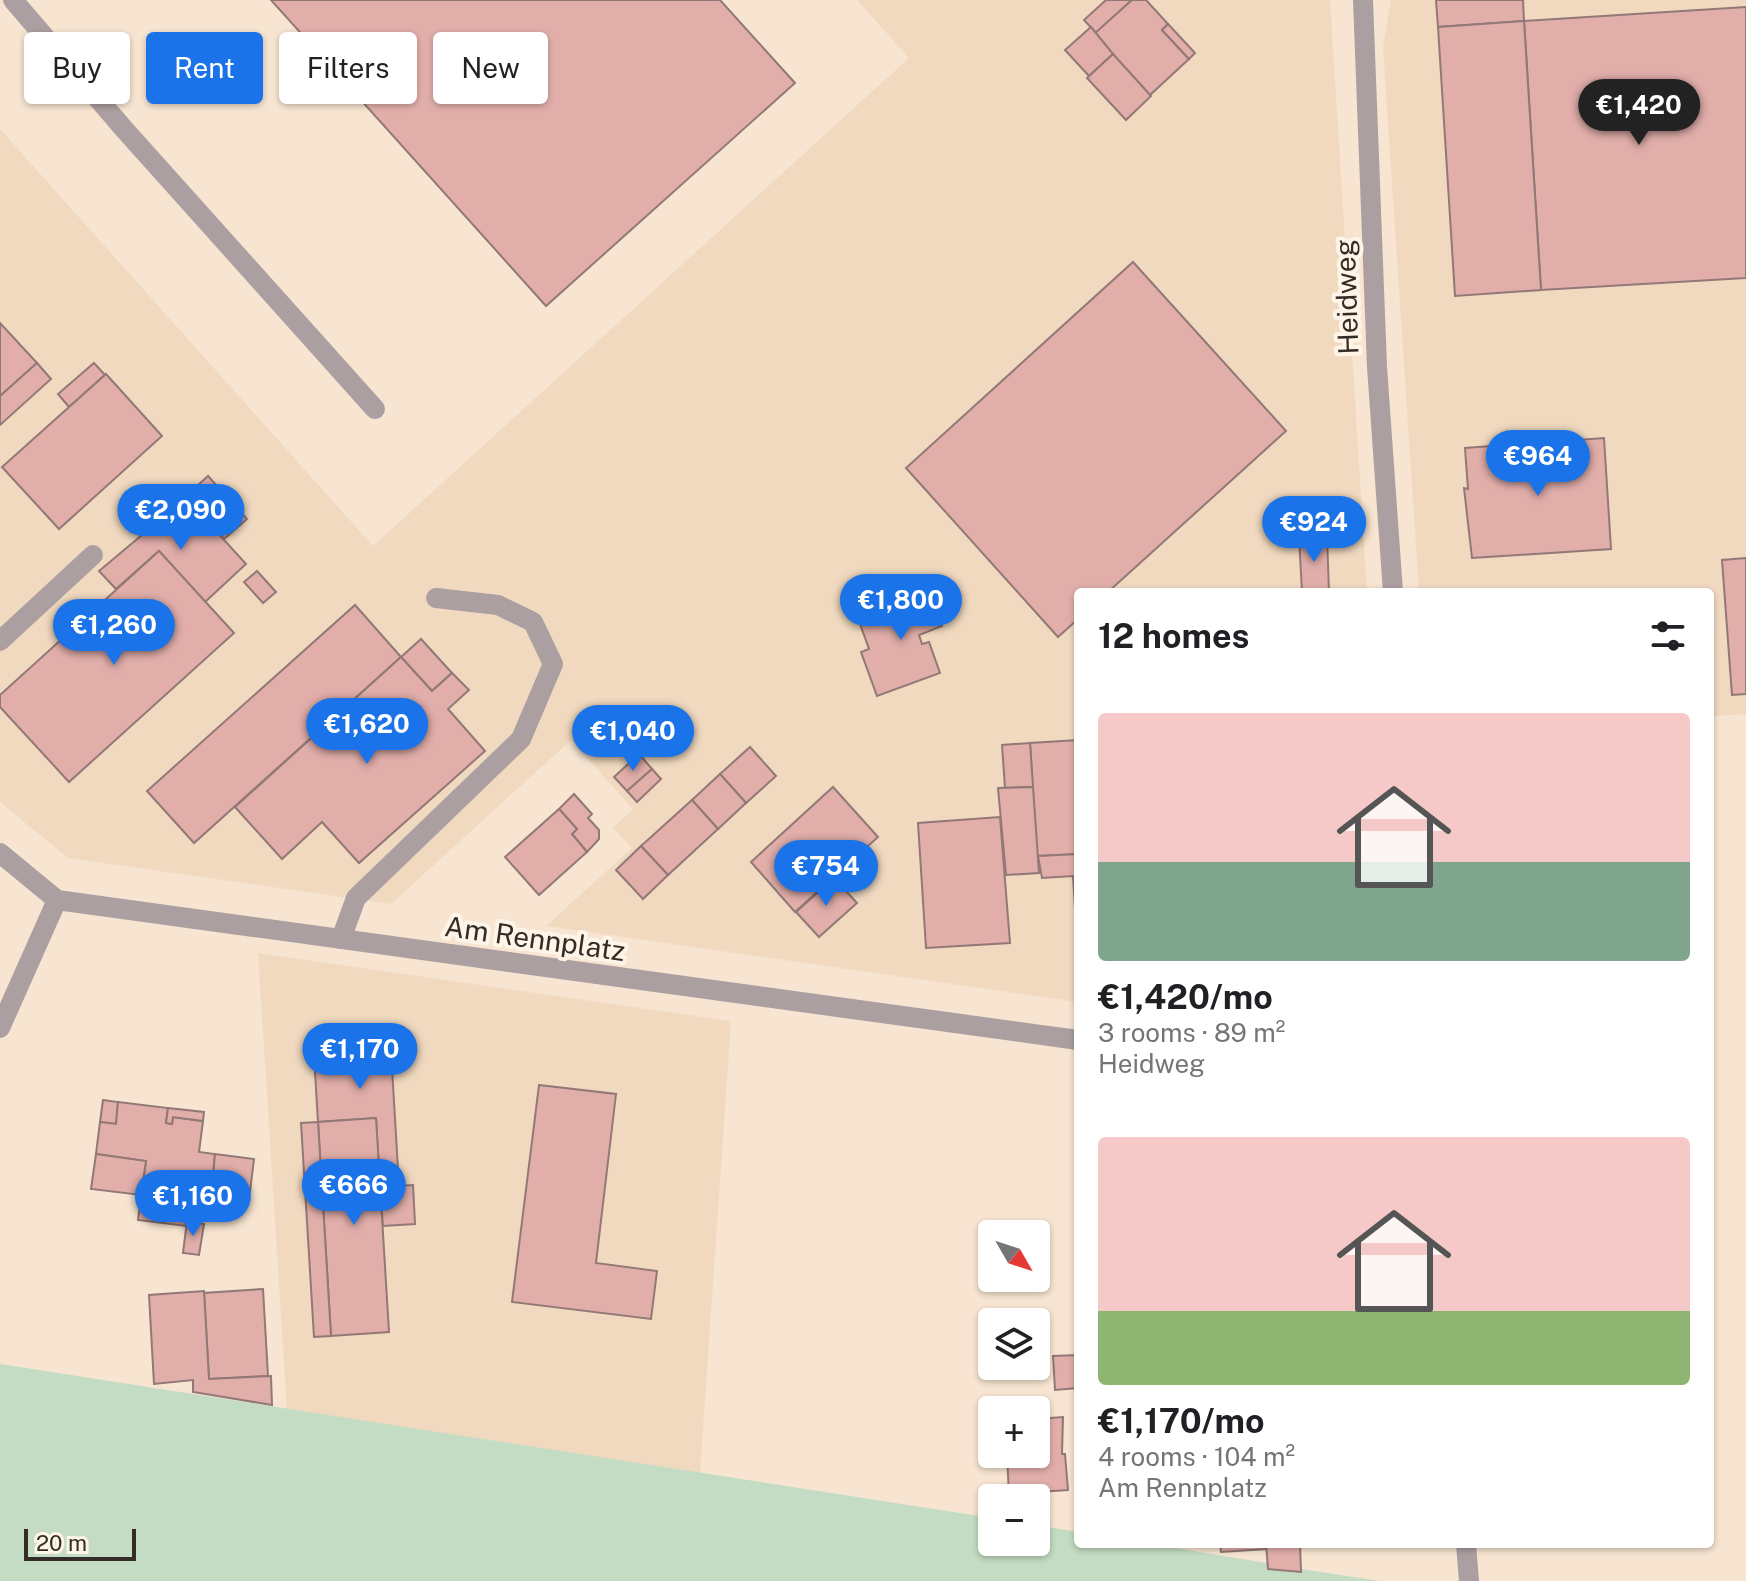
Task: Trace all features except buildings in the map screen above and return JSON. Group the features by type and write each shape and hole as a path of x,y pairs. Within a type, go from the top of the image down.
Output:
{"street":[{"path":"13,0 375,409"},
{"name":"Heidweg","path":"1363,0 1377,367 1393,588"},
{"path":"0,641 93,555"},
{"path":"341,939 356,898 521,739 553,664 533,622 498,605 436,598"},
{"path":"0,853 57,900 0,1028"},
{"name":"Am Rennplatz","path":"57,900 1074,1039"},
{"path":"1466,1548 1469,1581"}],"shaded area":[{"path":"857,0 1330,0 1367,588 1074,588 1074,1001 546,926 632,848 613,828 633,809 571,740 391,904 68,858 0,802 0,129 373,546 909,58"},
{"path":"1391,0 1746,0 1746,714 1714,716 1714,588 1419,588 1383,47"},
{"path":"258,953 731,1021 700,1473 287,1410"}],"green space":[{"path":"0,1364 978,1516 978,1556 1050,1556 1050,1527 1074,1531 1074,1548 1175,1548 1267,1563 1268,1569 1301,1572 1301,1569 1380,1581 0,1581"}]}
